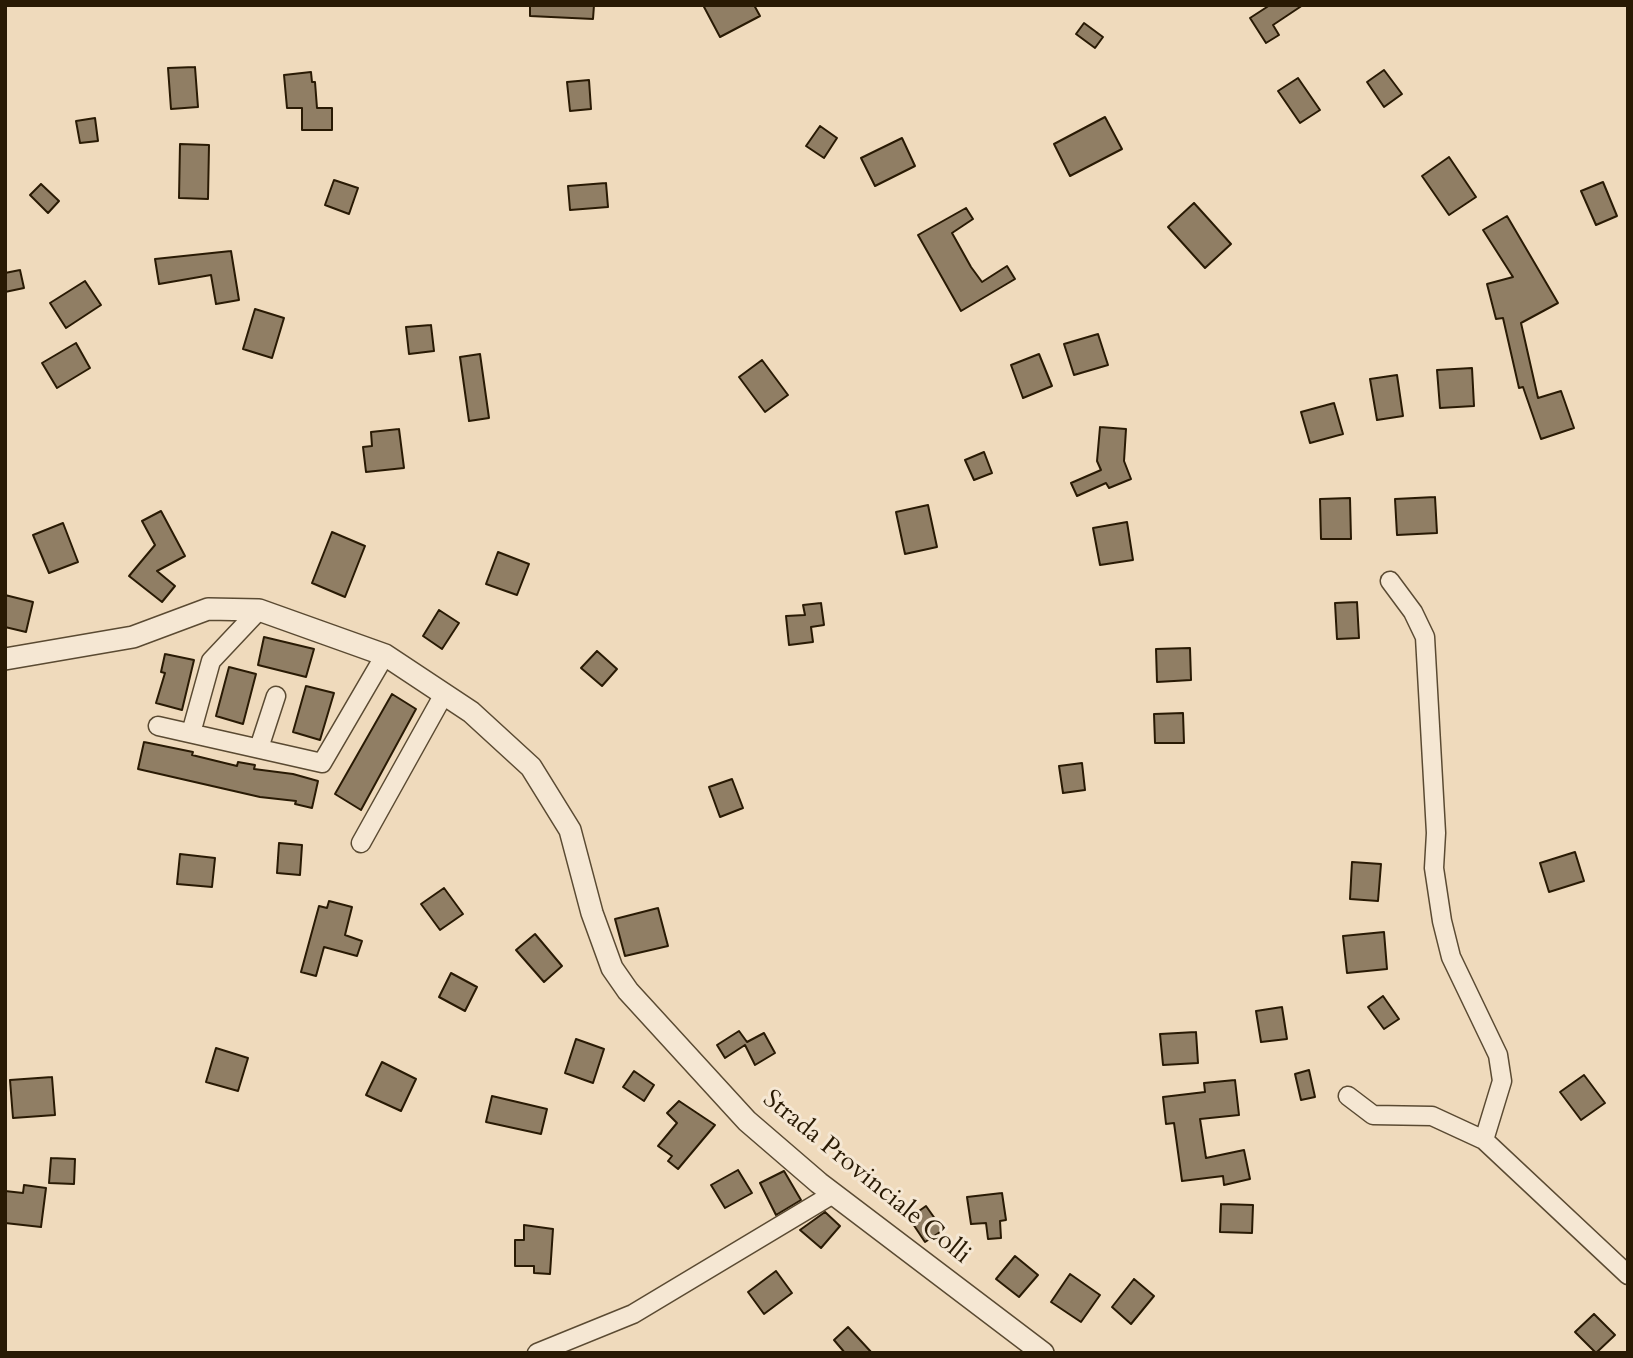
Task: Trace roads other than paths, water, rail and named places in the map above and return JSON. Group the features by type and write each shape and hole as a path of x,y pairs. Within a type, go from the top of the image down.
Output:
{"street":[{"path":"1390,581 1413,612 1425,637 1436,833 1434,868 1442,921 1451,957 1498,1055 1502,1081 1484,1140"},
{"name":"Strada Provinciale Colli","path":"5,659 132,637 208,609 259,610 385,655 471,712 531,766 570,830 592,913 612,968 628,991 747,1121 833,1194 1043,1353"},
{"path":"191,733 211,661 259,610"},
{"path":"158,726 322,763 385,655"},
{"path":"360,843 444,694"},
{"path":"259,748 276,696"},
{"path":"1349,1096 1373,1115 1432,1116 1484,1140 1628,1275"},
{"path":"537,1353 633,1314 833,1194"}]}
